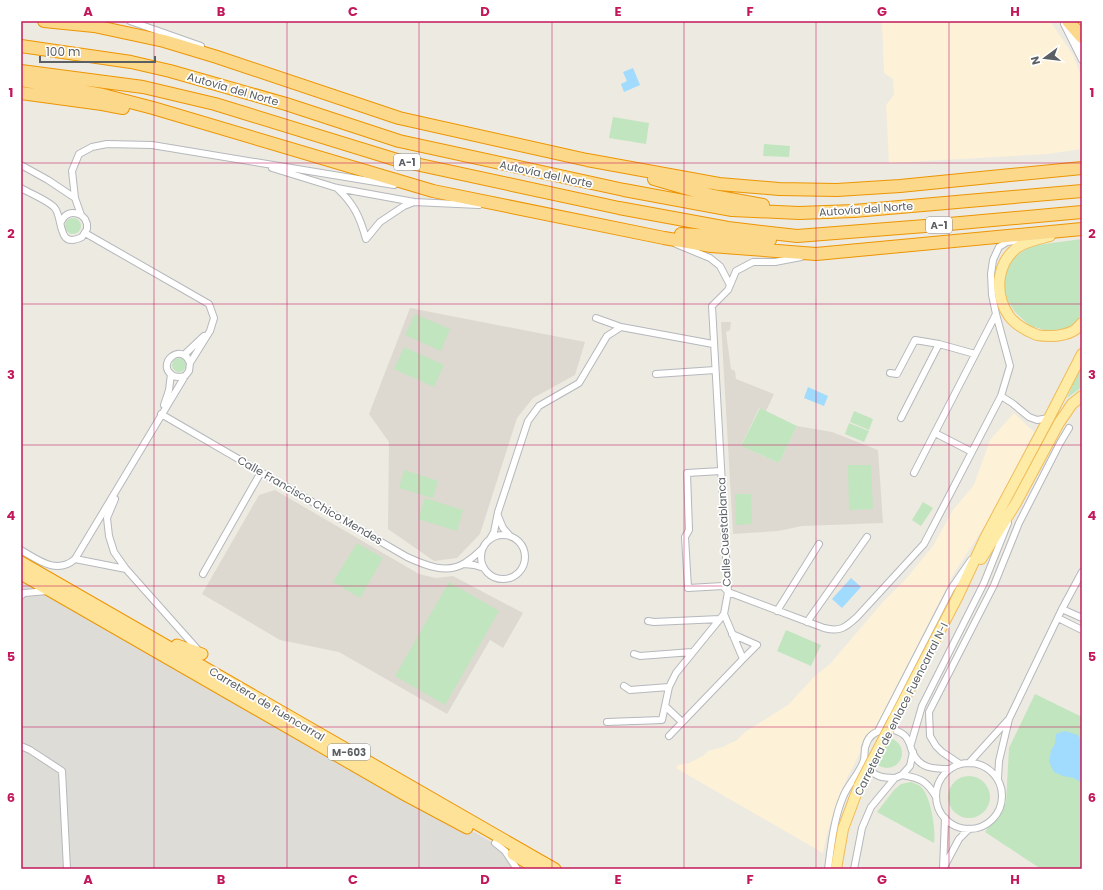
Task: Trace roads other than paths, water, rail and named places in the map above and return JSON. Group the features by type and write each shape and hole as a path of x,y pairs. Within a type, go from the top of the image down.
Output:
{"highway":[{"path":"44,21 94,26 164,41 217,57 399,118 587,160 719,184 779,190 837,190 900,186 1082,168"},
{"path":"1064,22 1076,35"},
{"name":"Autovía del Norte","path":"21,46 124,61 170,71 286,104 399,141 624,190 732,210 799,213 854,211 1082,191"},
{"name":"Autovía del Norte","path":"21,71 143,87 215,104 397,160 612,207 728,228 797,236 1082,212"},
{"path":"21,80 103,95 153,108 433,191 664,238 711,246 816,254 1082,230"},
{"path":"21,93 102,104 211,125"},
{"path":"587,160 712,196 799,213"},
{"path":"465,198 481,197 671,233 780,241 797,236"},
{"name":"Carretera de Fuencarral","path":"21,562 555,869"},
{"name":"Carretera de Fuencarral","path":"21,574 407,796 495,843 537,869"},
{"path":"145,633 202,654"}],"main road":[{"path":"1082,230 1033,240 1019,247 1008,256 1000,270 999,285 1002,301 1009,316 1022,327 1038,335 1056,336 1073,332 1082,323"},
{"name":"Carretera de enlace Fuencarral N-I","path":"836,869 843,829 859,786 958,596 985,538 1082,354"},
{"name":"Carretera de enlace Fuencarral N-I","path":"958,596 1016,503 1059,423 1072,404 1082,396"}],"street":[{"path":"130,21 200,46 217,57"},
{"path":"1064,22 1082,60"},
{"path":"1076,35 1082,48"},
{"path":"21,188 53,206 58,212 61,222 61,231 67,238 72,240 82,237 85,233 87,224 81,215 75,198 72,171 79,154 92,147 107,144 152,145 433,191"},
{"path":"248,160 337,188 414,202 456,205 504,205"},
{"path":"21,165 48,180 75,198"},
{"path":"337,188 349,199 362,223 366,240 380,222 404,206 414,202"},
{"path":"61,222 67,214 72,213 81,215"},
{"path":"21,550 42,562 56,567 69,564 75,559 161,414 189,371 190,363 210,331 214,318 209,304 85,233"},
{"path":"664,238 710,258 720,266 730,285"},
{"name":"Calle Cuestablanca","path":"721,471 686,474 689,530 685,537 688,588 723,586 728,592 807,622 834,630 846,627 924,544 1001,396 1010,366 992,295 991,274 993,260 999,248 1007,242 1033,240"},
{"name":"Calle Cuestablanca","path":"722,616 728,592 712,306 728,290 736,271 753,262 775,262 816,254"},
{"path":"914,473 996,314"},
{"path":"596,318 621,327 713,344"},
{"path":"498,512 500,523 510,536 522,545 525,552 523,566 519,573 513,577 505,579 491,575 484,568 481,557 482,550 494,532 498,512 528,421 539,406 579,383 607,336 621,327"},
{"path":"184,355 210,331"},
{"path":"890,373 897,374 915,340 939,344 975,354"},
{"path":"901,418 939,344"},
{"path":"185,376 177,377 171,374 167,368 168,360 176,354 184,355 190,363"},
{"path":"656,374 715,370"},
{"path":"161,414 169,390 171,374"},
{"path":"1001,396 1012,402 1029,417 1037,420 1049,418"},
{"name":"Calle Francisco Chico Mendes","path":"161,414 407,557 426,566 439,569 464,564 484,568"},
{"path":"960,764 942,752 930,736 929,712 994,585 1019,523 1069,428"},
{"path":"934,433 972,452"},
{"path":"203,574 261,472"},
{"path":"122,480 107,518 109,536 114,552 126,569 202,654"},
{"path":"911,744 922,706 984,583 1016,503"},
{"path":"490,539 496,536 510,536"},
{"path":"807,622 867,538"},
{"path":"878,731 951,590 985,538"},
{"path":"777,611 819,544"},
{"name":"Calle Francisco Chico Mendes","path":"464,564 482,550"},
{"path":"75,559 126,569"},
{"path":"902,775 915,777 924,781 936,797 939,809 945,818 958,827 969,829 986,825 994,818 1001,799 1002,790 998,779 999,761 1009,719 1062,609 1082,572"},
{"path":"21,596 24,593 50,591"},
{"path":"1062,609 1082,618"},
{"path":"648,621 654,622 722,616"},
{"path":"722,616 743,659"},
{"path":"607,722 662,720 669,687 676,673 722,616"},
{"path":"1058,618 1082,630"},
{"path":"669,736 743,659 758,646 732,634"},
{"path":"634,654 640,656 692,652"},
{"path":"624,686 630,690 669,687"},
{"path":"665,706 682,722"},
{"path":"969,763 1009,719"},
{"path":"828,869 833,836 843,797 864,760 866,744 872,735 878,731 891,729 904,735 911,744 913,752 920,763 933,769 950,769"},
{"path":"21,746 30,750 62,771 67,869"},
{"path":"864,760 870,772 881,778 895,778 902,775 910,766 913,752"},
{"path":"936,797 940,781 950,769 960,764 969,763 986,768 998,779"},
{"path":"854,869 862,828 871,807 895,778"},
{"path":"943,869 945,818"},
{"path":"943,869 959,839 969,829"},
{"path":"495,843 504,851 517,869"}],"water":[{"path":"633,68 640,85 624,92 621,84 627,81 623,72"},
{"path":"808,387 828,396 824,406 804,398"},
{"path":"851,578 861,587 842,608 832,599"},
{"path":"1065,731 1078,735 1082,742 1082,783 1074,778 1063,776 1054,772 1049,762 1051,750 1055,744 1056,734"}]}
